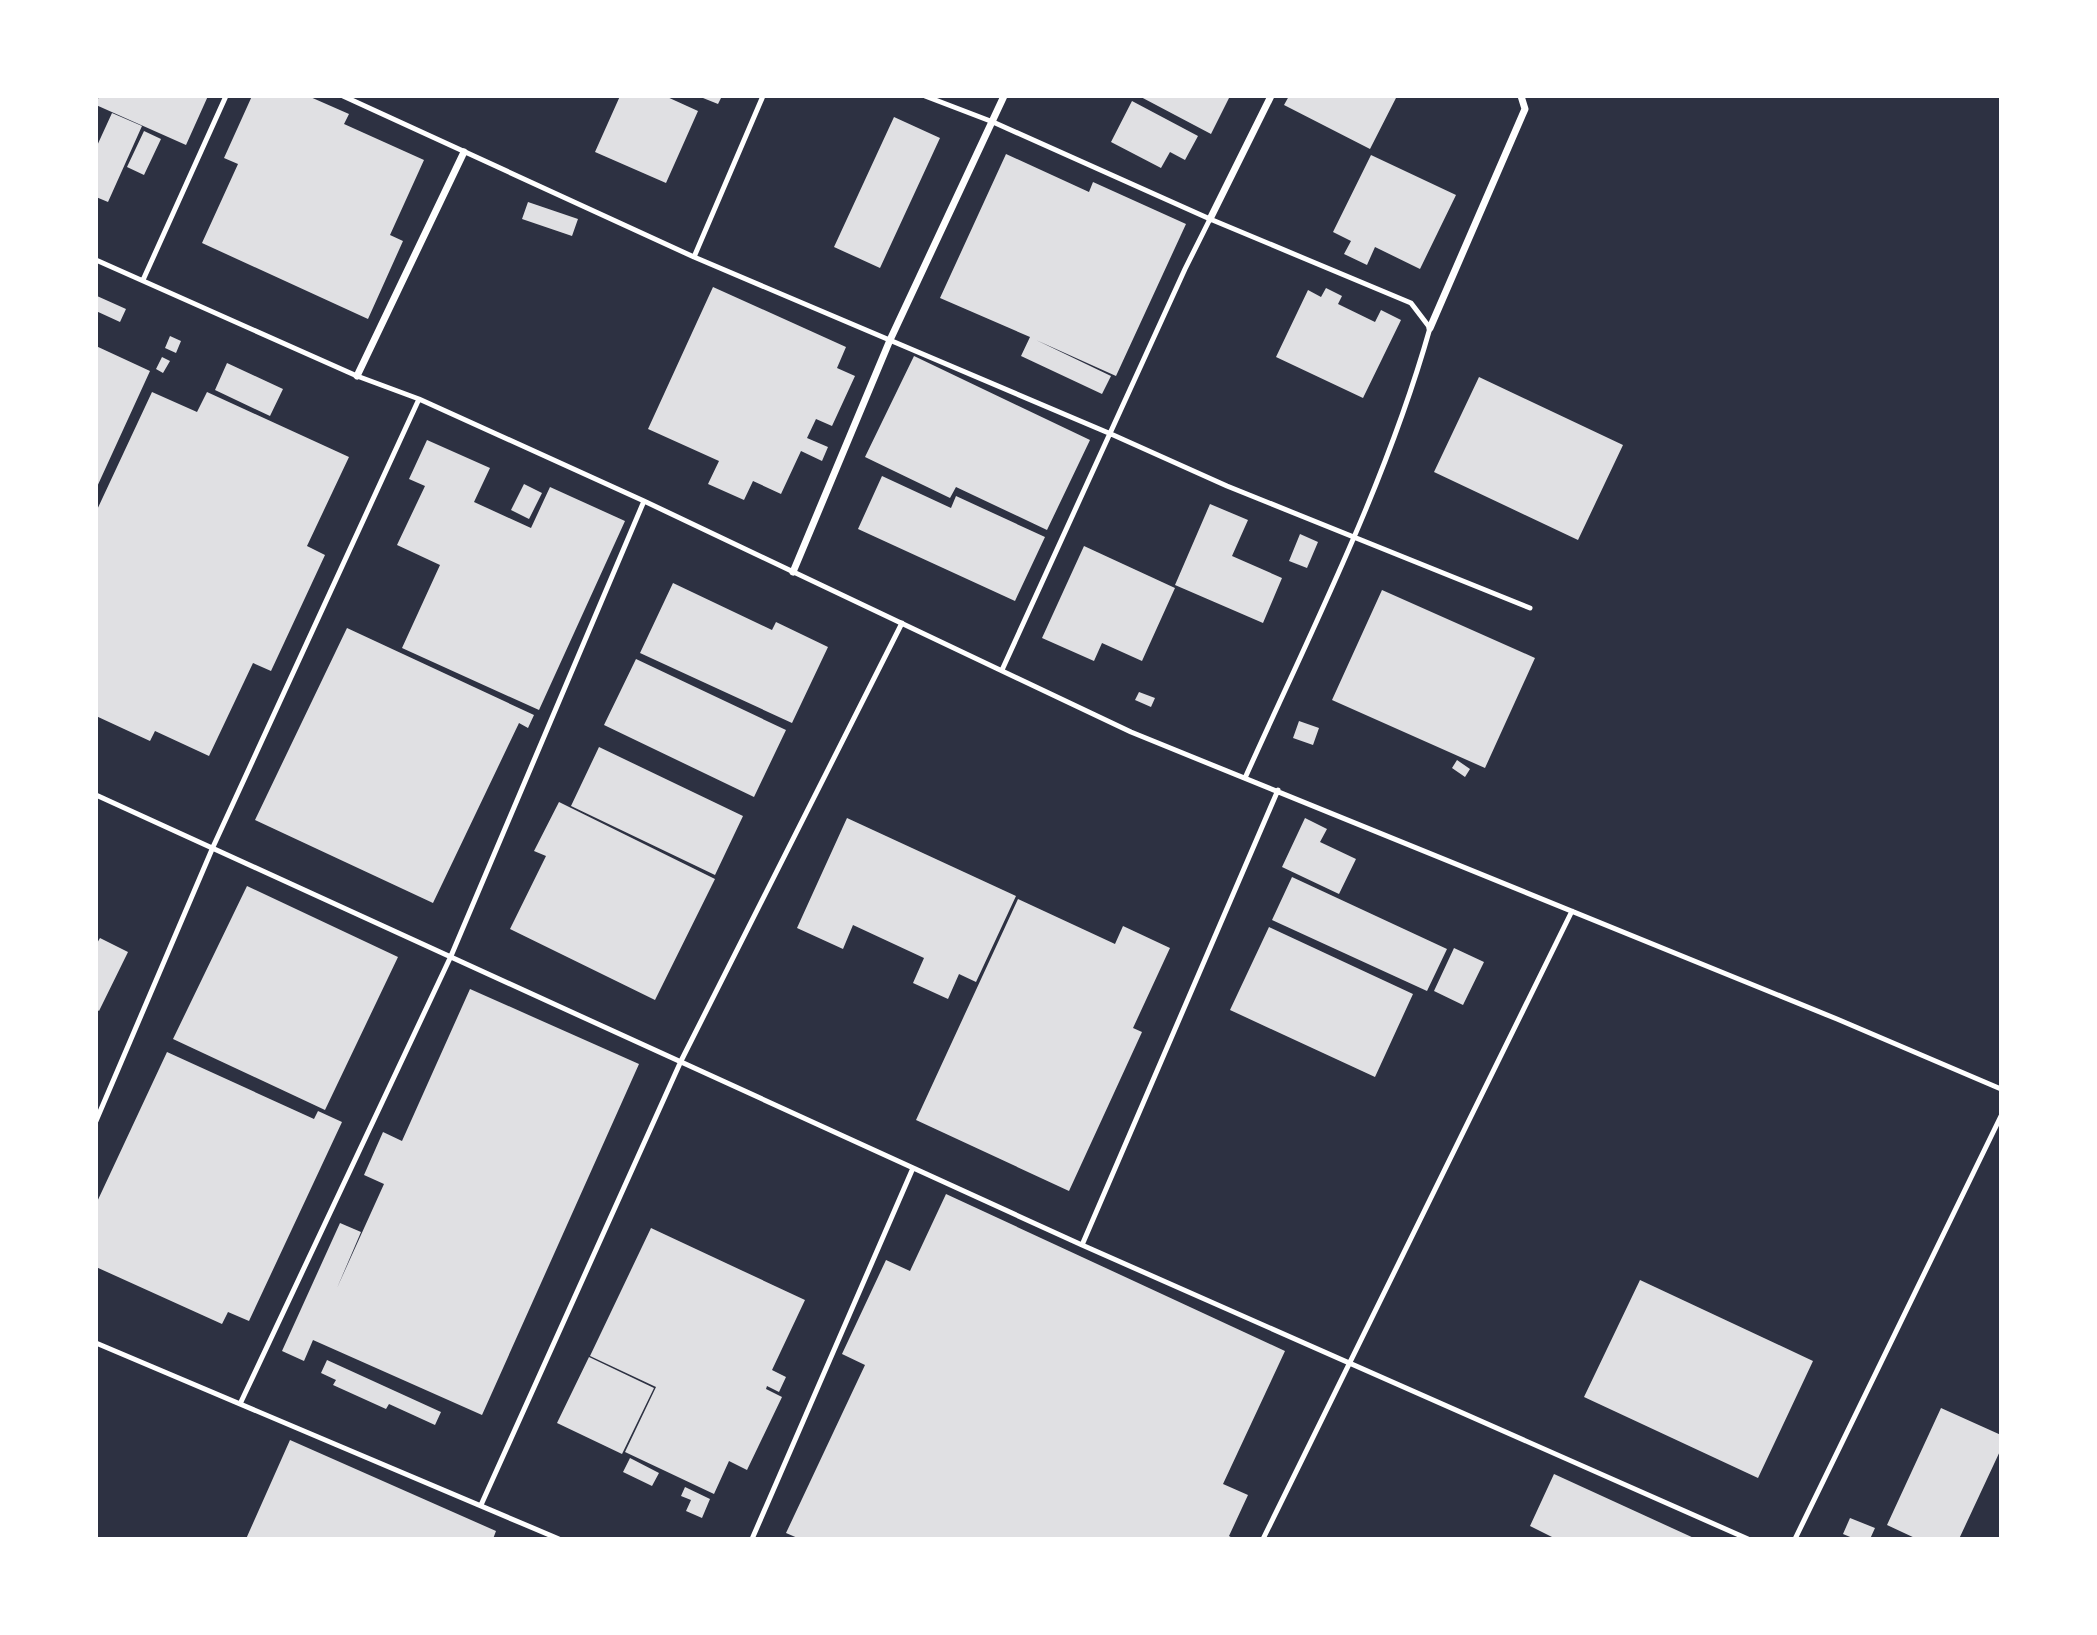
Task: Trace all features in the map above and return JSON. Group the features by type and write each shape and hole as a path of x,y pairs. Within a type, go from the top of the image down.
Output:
{"street":[{"path":"793,572 890,340 1004,96"},
{"path":"1210,219 1271,96"},
{"path":"1430,328 1525,109 1521,96"},
{"path":"357,376 464,152"}],"lane":[{"path":"144,280 226,96"},
{"path":"343,96 694,257 1227,486 1530,608"},
{"path":"694,257 763,96"},
{"path":"925,96 993,122 1210,219 1411,303 1430,328 1415,382 1353,537 1245,778"},
{"path":"1002,670 1210,219"},
{"path":"96,260 357,376 419,399 644,501 1131,732 1278,790 2001,1089"},
{"path":"96,1121 213,847 419,399"},
{"path":"240,1404 451,956 644,501"},
{"path":"481,1505 681,1061 902,624"},
{"path":"1082,1245 1278,790"},
{"path":"96,795 1082,1245 1748,1539"},
{"path":"1263,1539 1572,911"},
{"path":"1795,1539 2001,1116"},
{"path":"752,1539 913,1168"},
{"path":"96,1343 559,1539"}],"building":[{"path":"99,96 208,96 186,145 96,105"},
{"path":"252,96 308,96 349,114 344,124 424,160 390,235 403,241 368,319 202,243 238,164 224,158"},
{"path":"620,96 665,96 698,111 666,183 595,152"},
{"path":"698,96 722,96 718,104"},
{"path":"1139,96 1230,96 1211,134"},
{"path":"1289,96 1397,96 1370,149 1284,105"},
{"path":"1132,101 1198,136 1185,160 1170,152 1161,168 1111,142"},
{"path":"112,113 142,126 108,202 96,197 96,148"},
{"path":"894,117 940,138 880,268 834,247"},
{"path":"144,131 161,139 144,175 127,167"},
{"path":"1006,154 1089,192 1093,182 1186,224 1116,376 1036,340 1111,376 1102,394 1021,356 1030,337 940,298"},
{"path":"1371,155 1456,195 1420,269 1375,247 1367,265 1344,254 1351,241 1333,232"},
{"path":"528,202 578,219 572,236 522,219"},
{"path":"713,287 846,347 837,368 855,376 832,426 816,419 807,438 828,447 822,461 801,451 781,494 753,481 744,500 708,484 719,461 648,429"},
{"path":"1326,288 1342,296 1338,304 1375,322 1381,310 1401,320 1363,398 1276,357 1308,290 1321,297"},
{"path":"97,296 126,309 120,322 96,311"},
{"path":"170,336 181,341 176,353 165,348"},
{"path":"96,346 150,371 96,489"},
{"path":"914,356 1090,440 1047,530 956,487 950,498 865,457"},
{"path":"162,357 170,361 163,373 156,369"},
{"path":"227,363 283,389 270,416 215,390"},
{"path":"1479,377 1623,445 1578,540 1434,472"},
{"path":"152,392 197,412 207,392 349,457 307,546 325,555 271,671 253,663 209,756 155,731 150,741 96,716 96,512"},
{"path":"427,440 490,468 474,502 531,528 550,487 625,521 539,710 402,648 440,565 397,545 425,486 409,479"},
{"path":"882,476 951,508 956,496 1045,537 1015,601 858,529"},
{"path":"524,484 542,493 529,519 511,510"},
{"path":"1210,504 1248,520 1232,556 1282,578 1263,623 1175,585"},
{"path":"1300,534 1318,542 1307,568 1289,561"},
{"path":"1084,546 1175,588 1142,661 1102,643 1094,661 1042,638"},
{"path":"673,583 772,630 776,622 828,647 792,723 640,653"},
{"path":"1382,590 1535,658 1485,768 1332,700"},
{"path":"347,628 534,715 528,728 519,723 433,903 255,820"},
{"path":"636,659 786,730 754,797 604,725"},
{"path":"1139,692 1155,698 1151,707 1135,700"},
{"path":"1299,721 1319,728 1313,745 1293,738"},
{"path":"599,747 743,816 715,875 571,806"},
{"path":"1457,760 1470,769 1465,777 1452,768"},
{"path":"559,802 715,879 655,1000 510,929 546,856 534,851"},
{"path":"847,818 1016,896 976,982 959,974 948,999 913,983 924,958 853,925 843,949 797,928"},
{"path":"1305,818 1327,829 1320,842 1356,859 1339,894 1282,867"},
{"path":"1292,877 1447,949 1427,991 1272,920"},
{"path":"247,886 398,957 325,1110 173,1039"},
{"path":"1018,899 1115,944 1123,926 1170,948 1133,1028 1142,1032 1069,1191 916,1120"},
{"path":"1269,927 1413,994 1375,1077 1230,1010"},
{"path":"100,938 128,952 99,1011 96,1009 96,945"},
{"path":"1454,948 1484,962 1463,1005 1434,991"},
{"path":"470,989 639,1064 482,1415 313,1340 304,1361 282,1351 340,1223 361,1232 337,1288 384,1184 364,1175 383,1132 402,1141"},
{"path":"167,1052 314,1119 318,1111 342,1122 249,1321 228,1312 222,1324 96,1267 96,1204"},
{"path":"946,1194 1285,1351 1223,1484 1248,1495 1229,1536 1234,1539 800,1539 786,1533 865,1365 842,1354 886,1260 910,1271"},
{"path":"651,1228 805,1300 772,1370 786,1377 779,1392 767,1386 766,1389 782,1397 747,1470 729,1461 714,1494 625,1452 656,1387 590,1356"},
{"path":"1640,1280 1813,1361 1758,1478 1584,1397"},
{"path":"589,1357 654,1388 622,1454 557,1423"},
{"path":"327,1360 441,1412 435,1425 389,1404 386,1409 333,1385 336,1380 321,1373"},
{"path":"1941,1408 2001,1435 2001,1449 1959,1539 1917,1539 1887,1525"},
{"path":"290,1440 496,1531 493,1539 246,1539"},
{"path":"630,1458 659,1473 652,1486 623,1472"},
{"path":"1554,1474 1696,1539 1556,1539 1530,1526"},
{"path":"685,1487 710,1499 702,1518 686,1511 691,1500 681,1496"},
{"path":"1850,1518 1875,1528 1870,1539 1855,1539 1843,1534"}]}
